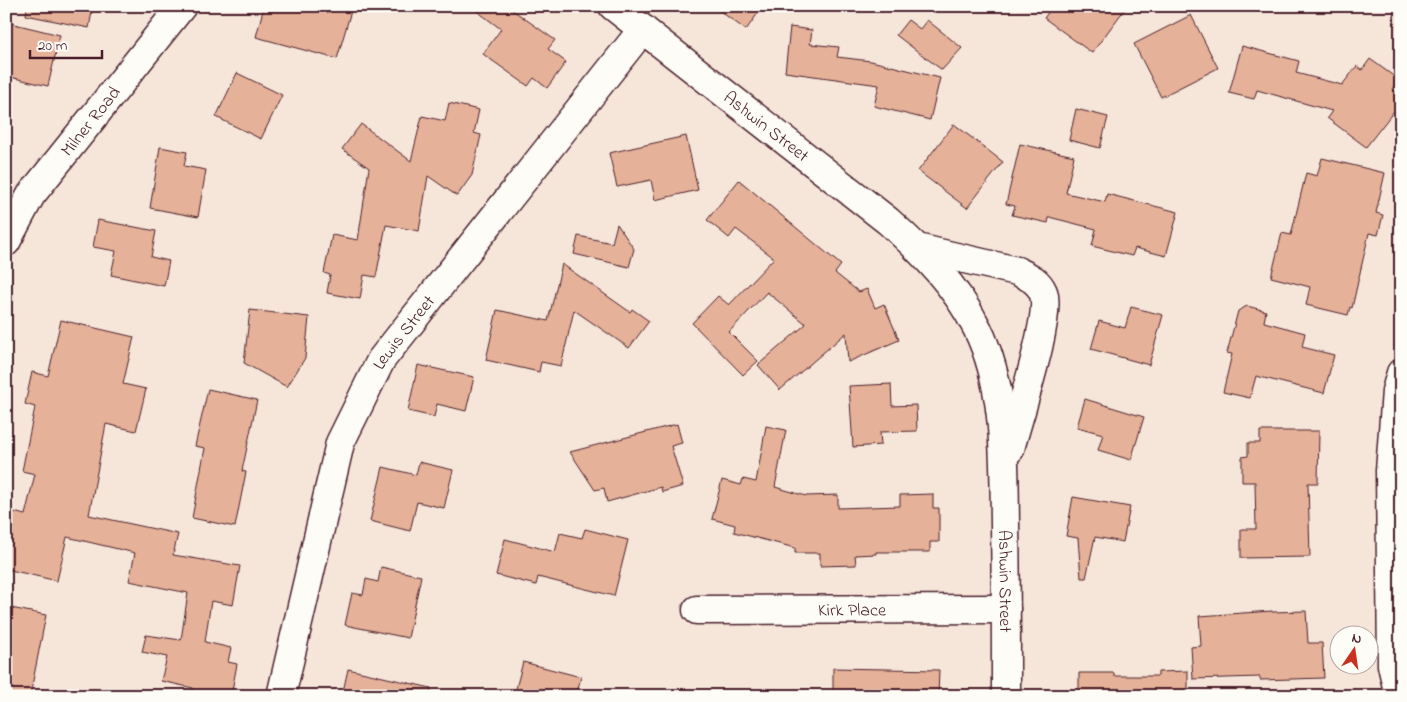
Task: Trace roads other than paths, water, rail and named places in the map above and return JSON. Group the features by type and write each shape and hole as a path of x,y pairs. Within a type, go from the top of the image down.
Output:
{"street":[{"name":"Milner Road","path":"6,242 31,195 182,6"},
{"name":"Ashwin Street","path":"613,6 888,221 936,268 958,296 977,329 992,368 998,395 1004,468 1006,696"},
{"name":"Lewis Street","path":"281,696 340,443 381,360 643,29"},
{"name":"Ashwin Street","path":"917,248 1016,271 1036,281 1042,290 1045,298 1043,326 1004,468"},
{"path":"1399,696 1392,665 1396,542 1390,471 1396,391 1401,373"},
{"name":"Kirk Place","path":"698,610 1006,608"}]}
